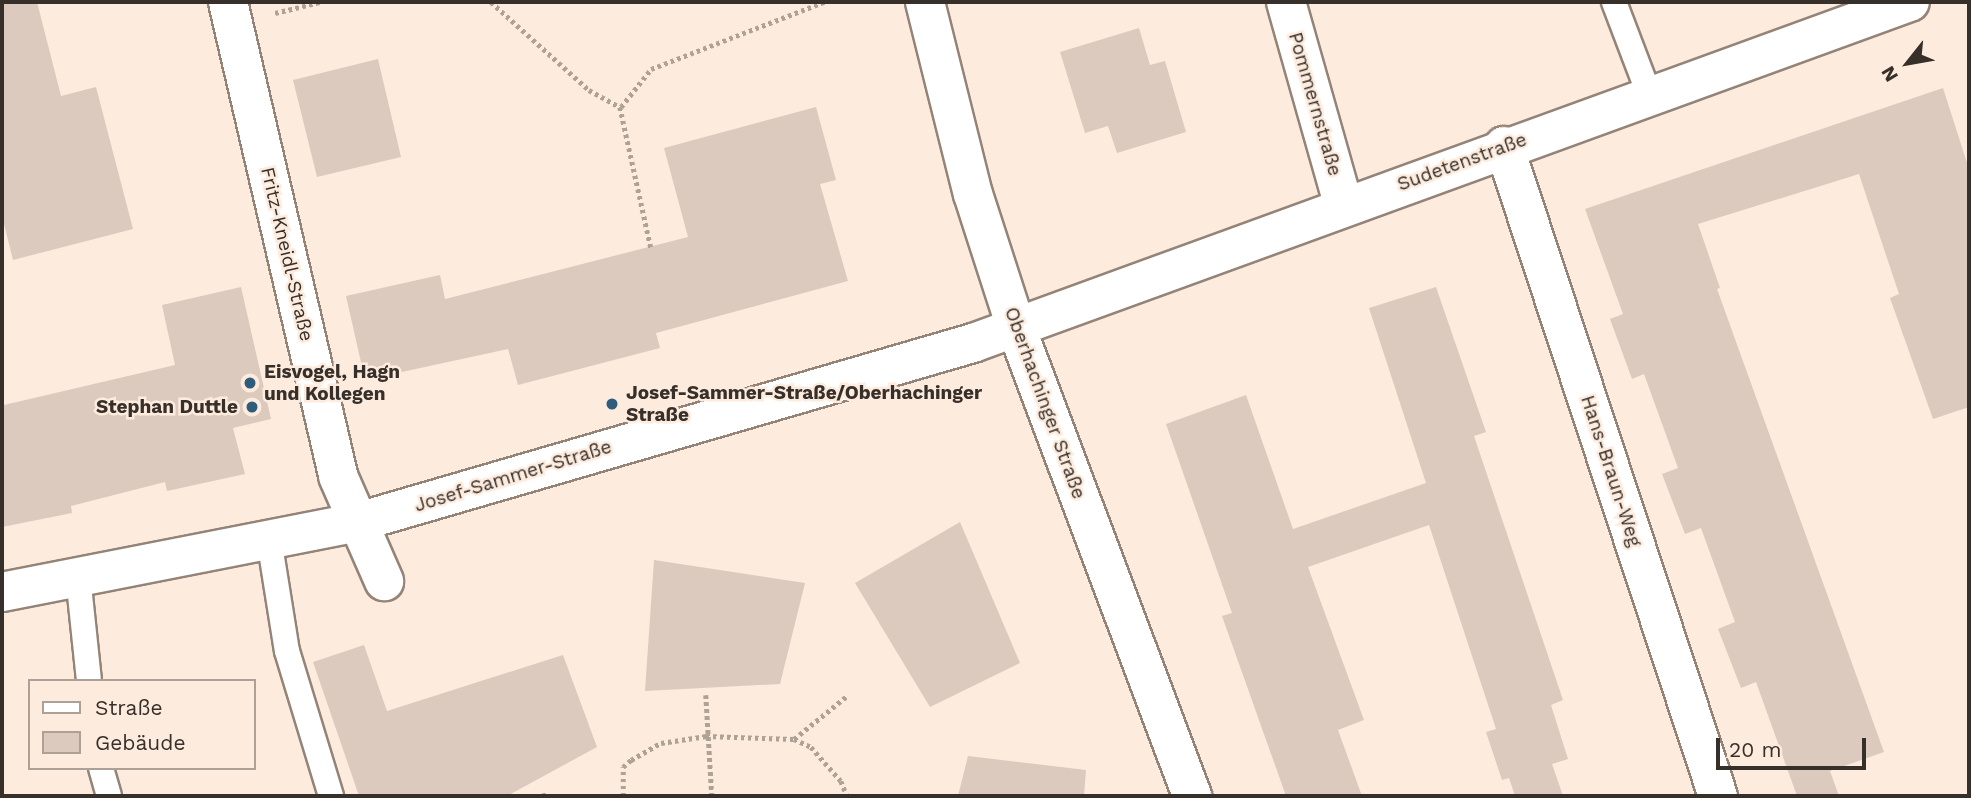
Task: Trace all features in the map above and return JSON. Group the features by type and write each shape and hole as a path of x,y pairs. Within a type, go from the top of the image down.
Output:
{"street":[{"name":"Fritz-Kneidl-Straße","path":"228,2 338,476 384,581"},
{"name":"Oberhachinger Straße","path":"925,2 973,194 1017,330 1192,796"},
{"name":"Pommernstraße","path":"1286,2 1344,207"},
{"name":"Sudetenstraße","path":"1017,330 1504,146 1910,2"},
{"name":"Hans-Braun-Weg","path":"1504,146 1718,796"},
{"name":"Josef-Sammer-Straße","path":"2,592 358,522 1017,330"}],"lane":[{"path":"1614,2 1649,94"},
{"path":"268,540 287,650 331,796"},
{"path":"78,576 89,679"},
{"path":"102,770 109,796"}],"path":[{"path":"491,2 589,90 621,107"},
{"path":"621,107 651,69 824,2"},
{"path":"621,107 651,248"},
{"path":"706,695 706,736 712,796"},
{"path":"794,739 847,696"},
{"path":"623,796 623,767 631,760 661,743 706,736 794,739 811,747 841,781 847,796"}],"building":[{"path":"2,2 37,2 61,96 96,87 133,229 13,260 2,216"},
{"path":"1139,28 1150,65 1165,61 1186,132 1117,153 1108,126 1085,133 1060,52"},
{"path":"378,59 401,157 317,177 293,80"},
{"path":"1943,88 1969,169 1969,407 1933,419 1890,298 1899,294 1859,174 1698,224 1720,288 1717,289 1884,752 1830,771 1839,796 1797,796 1756,682 1741,688 1718,629 1735,622 1701,528 1685,534 1662,474 1678,468 1644,374 1632,379 1610,319 1623,314 1585,209"},
{"path":"816,107 836,180 820,184 848,281 656,333 660,348 518,385 508,349 365,380 346,296 440,275 445,299 688,237 664,148"},
{"path":"241,287 271,419 233,428 245,474 167,491 165,482 71,506 72,513 2,527 4,405 175,365 162,305"},
{"path":"1436,287 1486,432 1474,436 1563,700 1551,705 1568,759 1552,764 1563,796 1515,796 1509,778 1502,780 1486,732 1496,729 1429,525 1308,567 1364,720 1338,730 1362,796 1286,796 1222,616 1232,613 1166,424 1246,395 1293,529 1426,483 1369,308"},
{"path":"960,522 1020,663 930,707 855,583"},
{"path":"654,560 805,583 780,684 645,691"},
{"path":"364,645 387,711 563,655 597,747 507,796 359,796 313,662"},
{"path":"968,756 1086,770 1084,796 958,796"}],"place":[{"name":"Eisvogel, Hagn und Kollegen","path":"250,383"},
{"name":"Josef-Sammer-Straße/Oberhachinger Straße","path":"612,404"},
{"name":"Stephan Duttle","path":"252,407"}]}
